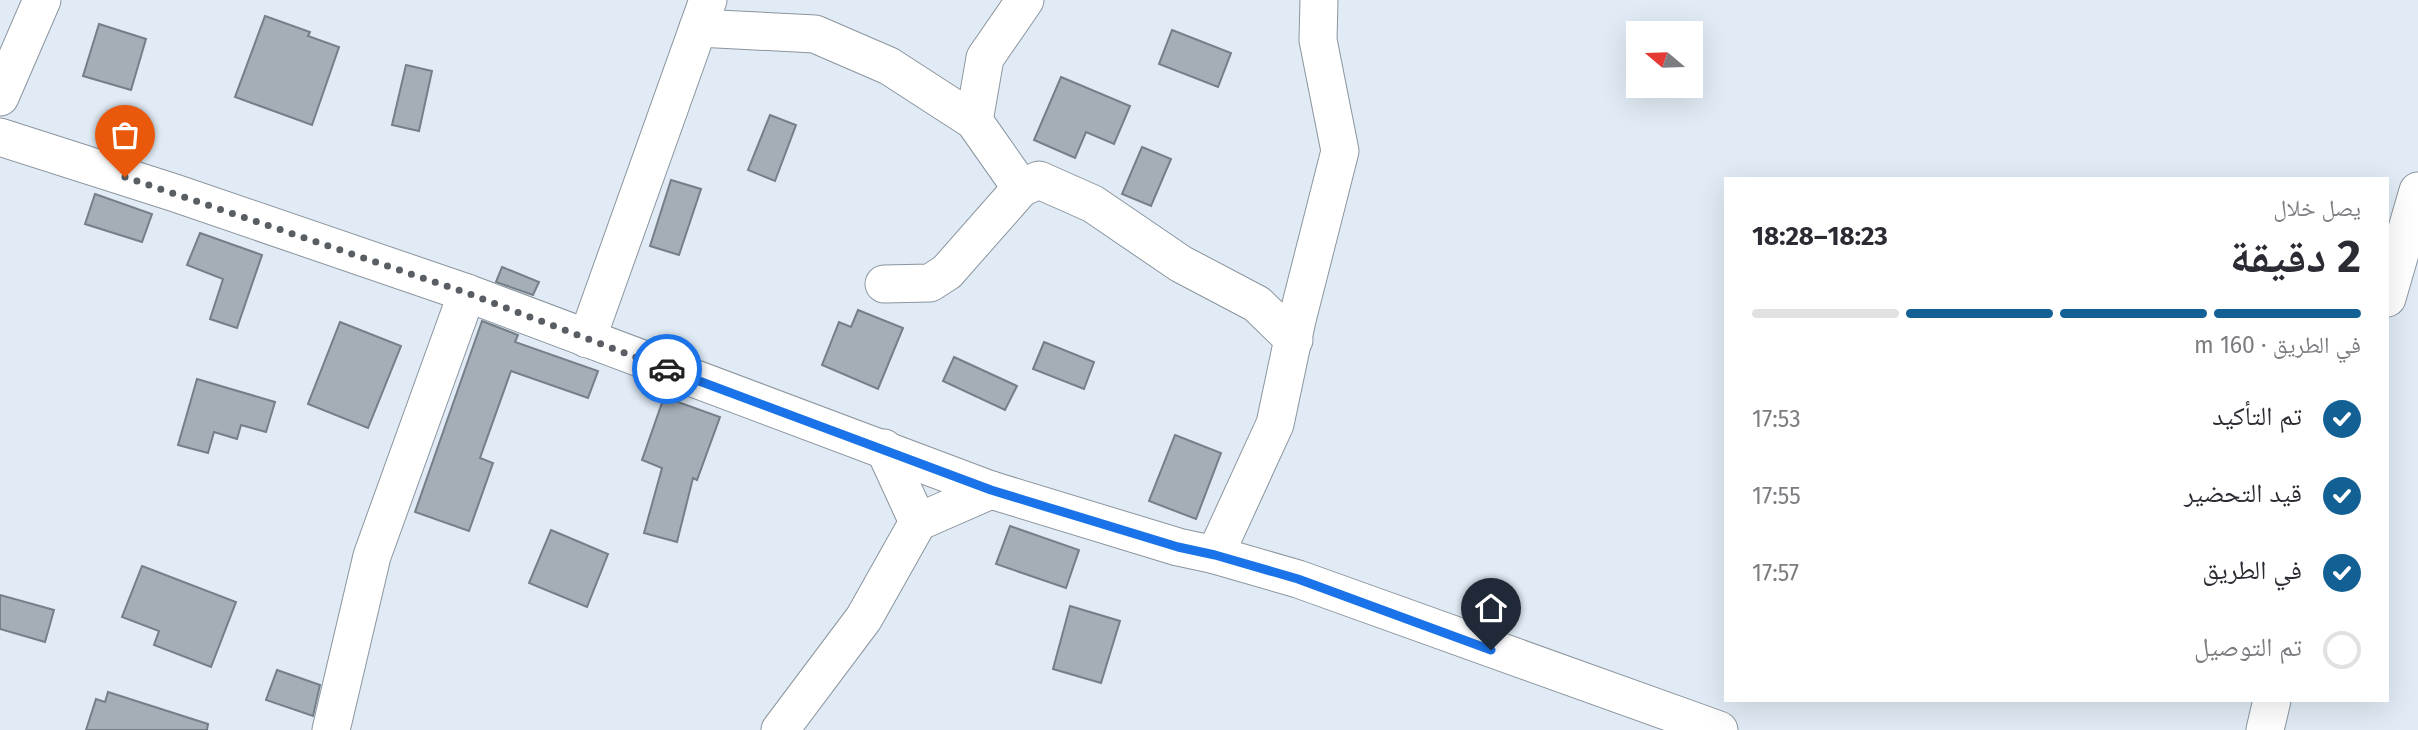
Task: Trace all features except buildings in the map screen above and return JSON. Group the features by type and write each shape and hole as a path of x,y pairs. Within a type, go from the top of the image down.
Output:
{"street":[{"path":"0,96 42,0"},
{"path":"975,121 985,58 1025,0"},
{"path":"1215,555 1275,424 1340,151 1318,40 1319,0"},
{"path":"587,339 703,14 815,33 889,66 975,121 1021,188"},
{"path":"0,137 175,193 467,293 991,490 1178,547 1298,579 1719,730"},
{"path":"884,284 930,284 947,272 1021,188 1039,180 1093,204 1181,264 1257,304 1294,341"},
{"path":"2389,291 2418,191"},
{"path":"331,730 372,556 467,293"},
{"path":"884,448 918,522"},
{"path":"780,730 864,618 918,522 991,490"},
{"path":"2264,730 2271,702"}],"way so far":[{"path":"125,177 467,293 667,369"}],"route":[{"path":"667,369 991,490 1178,547 1298,579 1491,650"}]}
